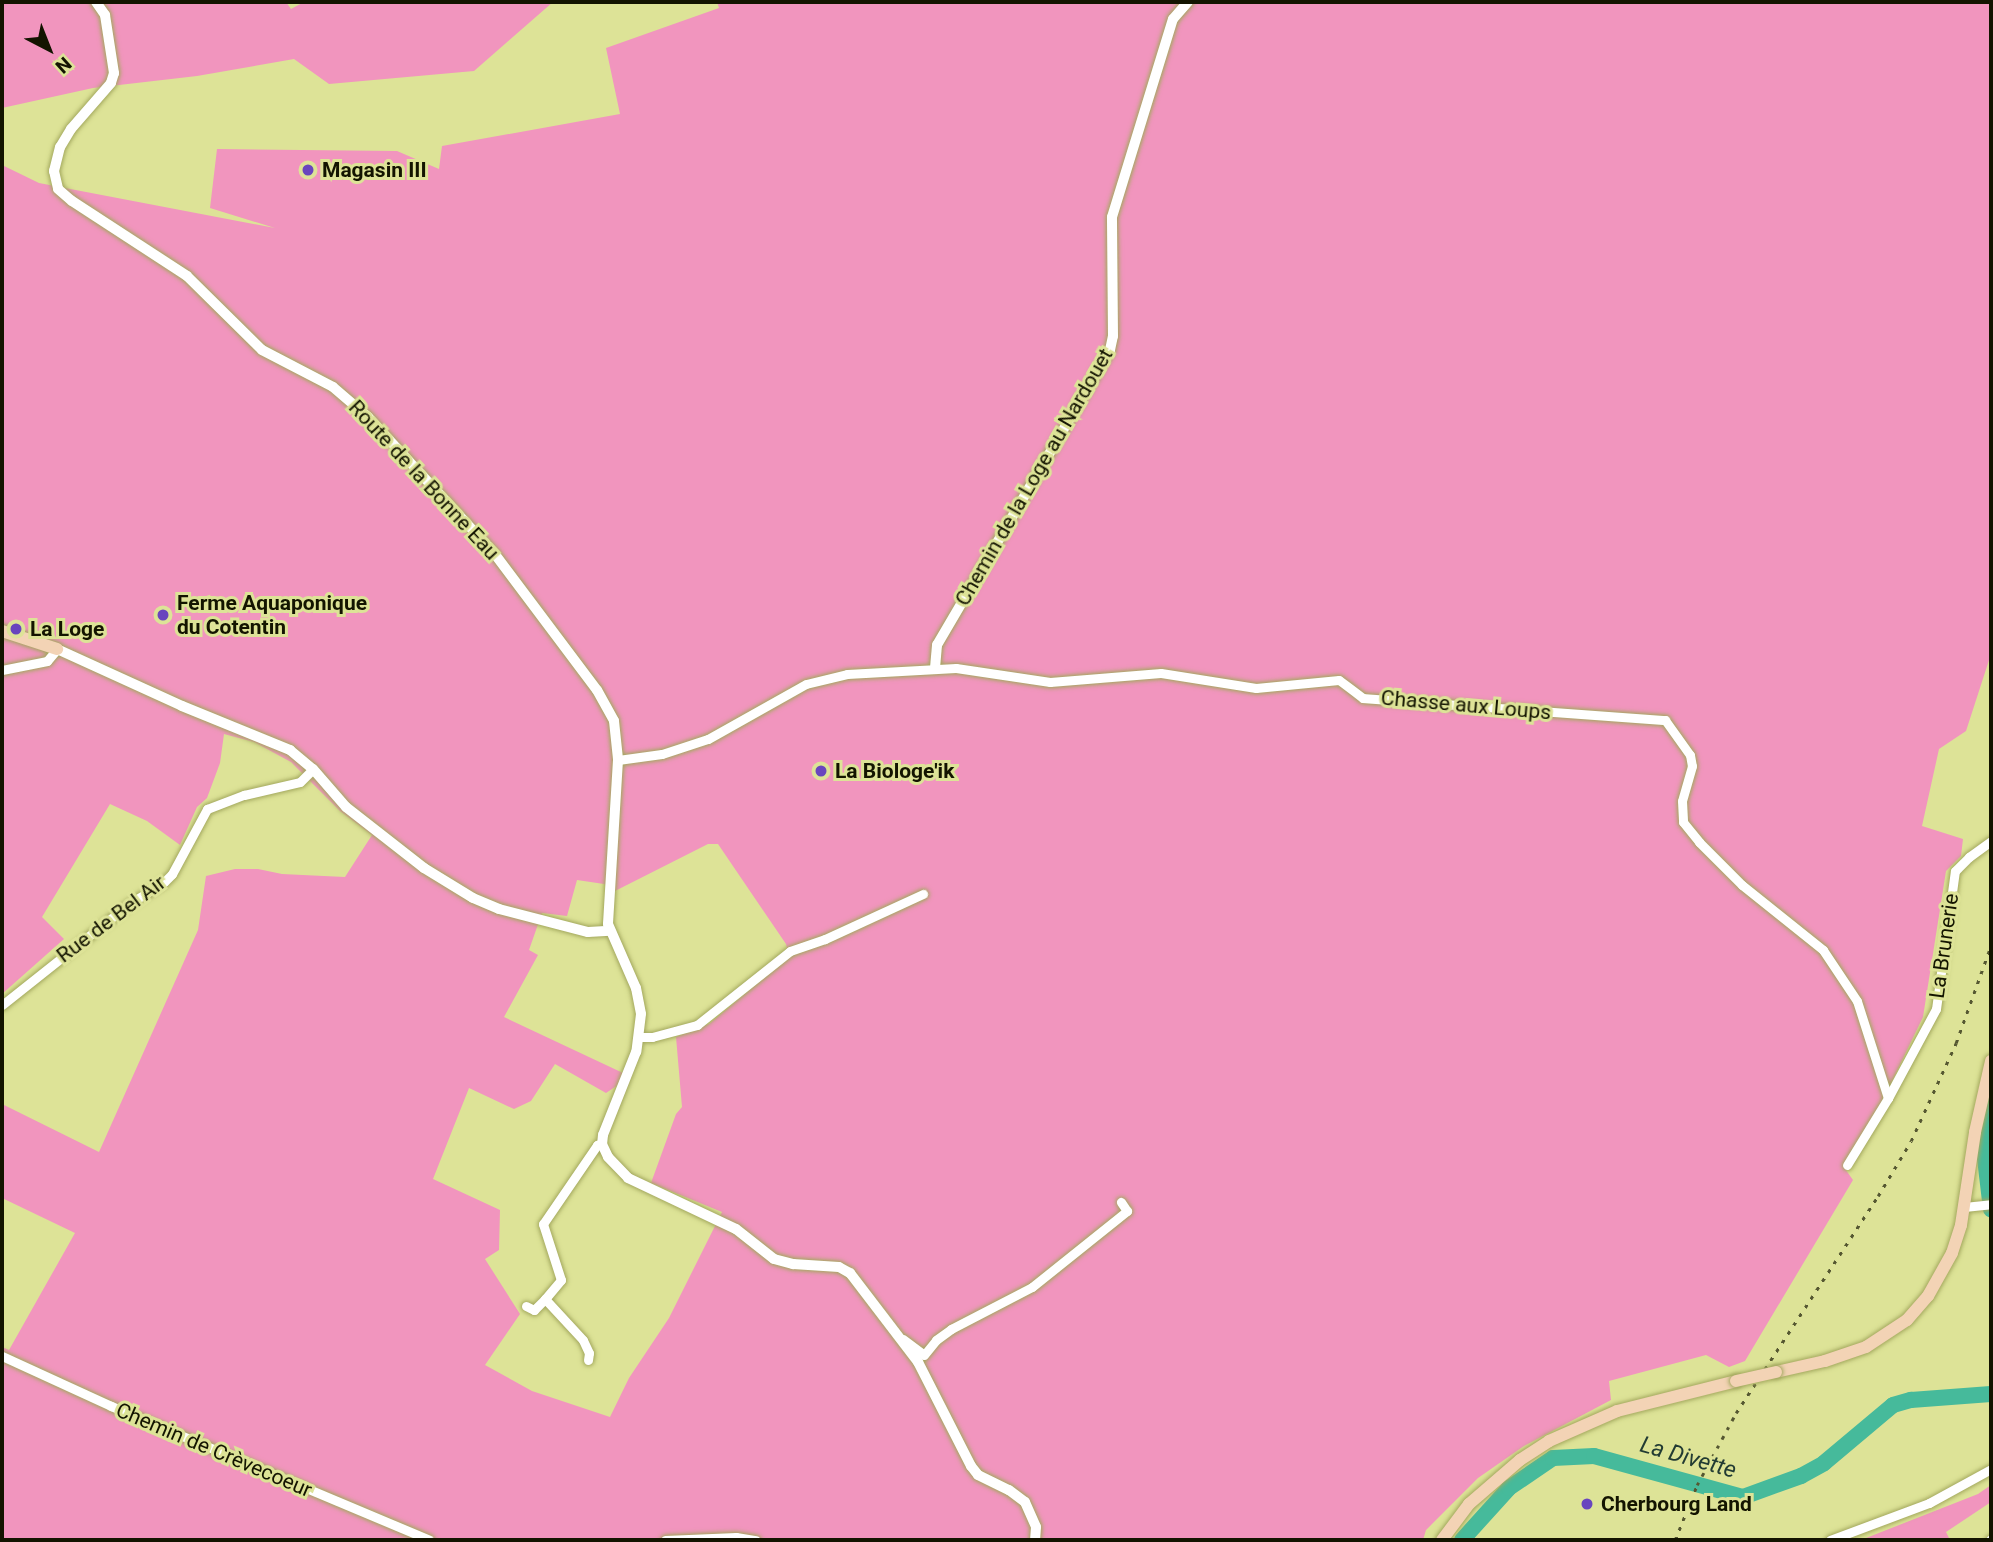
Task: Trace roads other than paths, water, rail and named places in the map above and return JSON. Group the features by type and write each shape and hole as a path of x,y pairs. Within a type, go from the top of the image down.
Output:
{"main road":[{"path":"2,631 57,649"},
{"path":"1442,1540 1478,1496 1520,1460 1560,1435 1618,1411 1866,1347 1907,1320 1941,1275 1952,1253 1964,1207 1975,1132 1991,1061"}],"street":[{"name":"Route de la Bonne Eau","path":"96,2 105,15 114,73 111,83 71,128 60,147 55,163 55,180 66,197 187,276 262,350 345,396 461,515 505,566 601,696 614,721 618,760 609,888 610,931"},
{"name":"Chemin de la Loge au Nardouet","path":"935,668 937,645 1110,350 1113,336 1112,217 1173,19 1188,2"},
{"path":"2,670 47,661 57,649 182,706 275,743 298,756 346,807 459,890 513,913 588,932 610,931 636,988 641,1014 640,1037 602,1144 612,1164 628,1178 736,1229 774,1259 793,1265 824,1264 844,1269 902,1338 918,1362 971,1466 978,1475 1009,1490 1025,1502 1036,1528 1035,1540"},
{"name":"Chasse aux Loups","path":"618,760 663,754 708,739 806,684 847,674 956,667 1050,682 1161,673 1256,688 1339,680 1363,698 1665,720 1690,755 1692,766 1682,801 1683,822 1699,842 1742,884 1823,950 1857,1001 1888,1098"},
{"name":"Rue de Bel Air","path":"2,1005 129,904 164,882 172,874 207,809 244,794 300,782 313,769"},
{"name":"La Brunerie","path":"1847,1165 1888,1098 1936,1009 1955,871 1991,841"},
{"path":"640,1037 652,1037 697,1025 790,951 825,939 923,894"},
{"path":"526,1306 534,1310 561,1280 548,1246 543,1222 597,1145 602,1144"},
{"path":"902,1338 924,1355 936,1340 951,1329 1032,1287 1085,1248 1127,1211 1121,1202"},
{"path":"1964,1207 1988,1205"},
{"path":"545,1299 583,1340 589,1353 588,1360"},
{"name":"Chemin de Crèvecoeur","path":"2,1356 111,1406 429,1540"},
{"path":"1830,1540 1929,1503 1991,1469"},
{"path":"665,1540 736,1537 755,1540"}],"waterway":[{"name":"La Divette","path":"1991,1105 1984,1150 1991,1210"},
{"name":"La Divette","path":"1462,1540 1509,1488 1553,1458 1594,1456 1743,1497 1801,1476 1824,1463 1893,1405 1911,1400 1991,1394"}],"railway":[{"path":"1675,1540 1697,1485 1736,1413 1911,1141 1956,1043 1991,945"}],"place":[{"name":"Magasin III","path":"308,170"},
{"name":"Ferme Aquaponique du Cotentin","path":"163,615"},
{"name":"La Loge","path":"16,629"},
{"name":"La Biologe'ik","path":"821,771"},
{"name":"Cherbourg Land","path":"1587,1504"}]}
